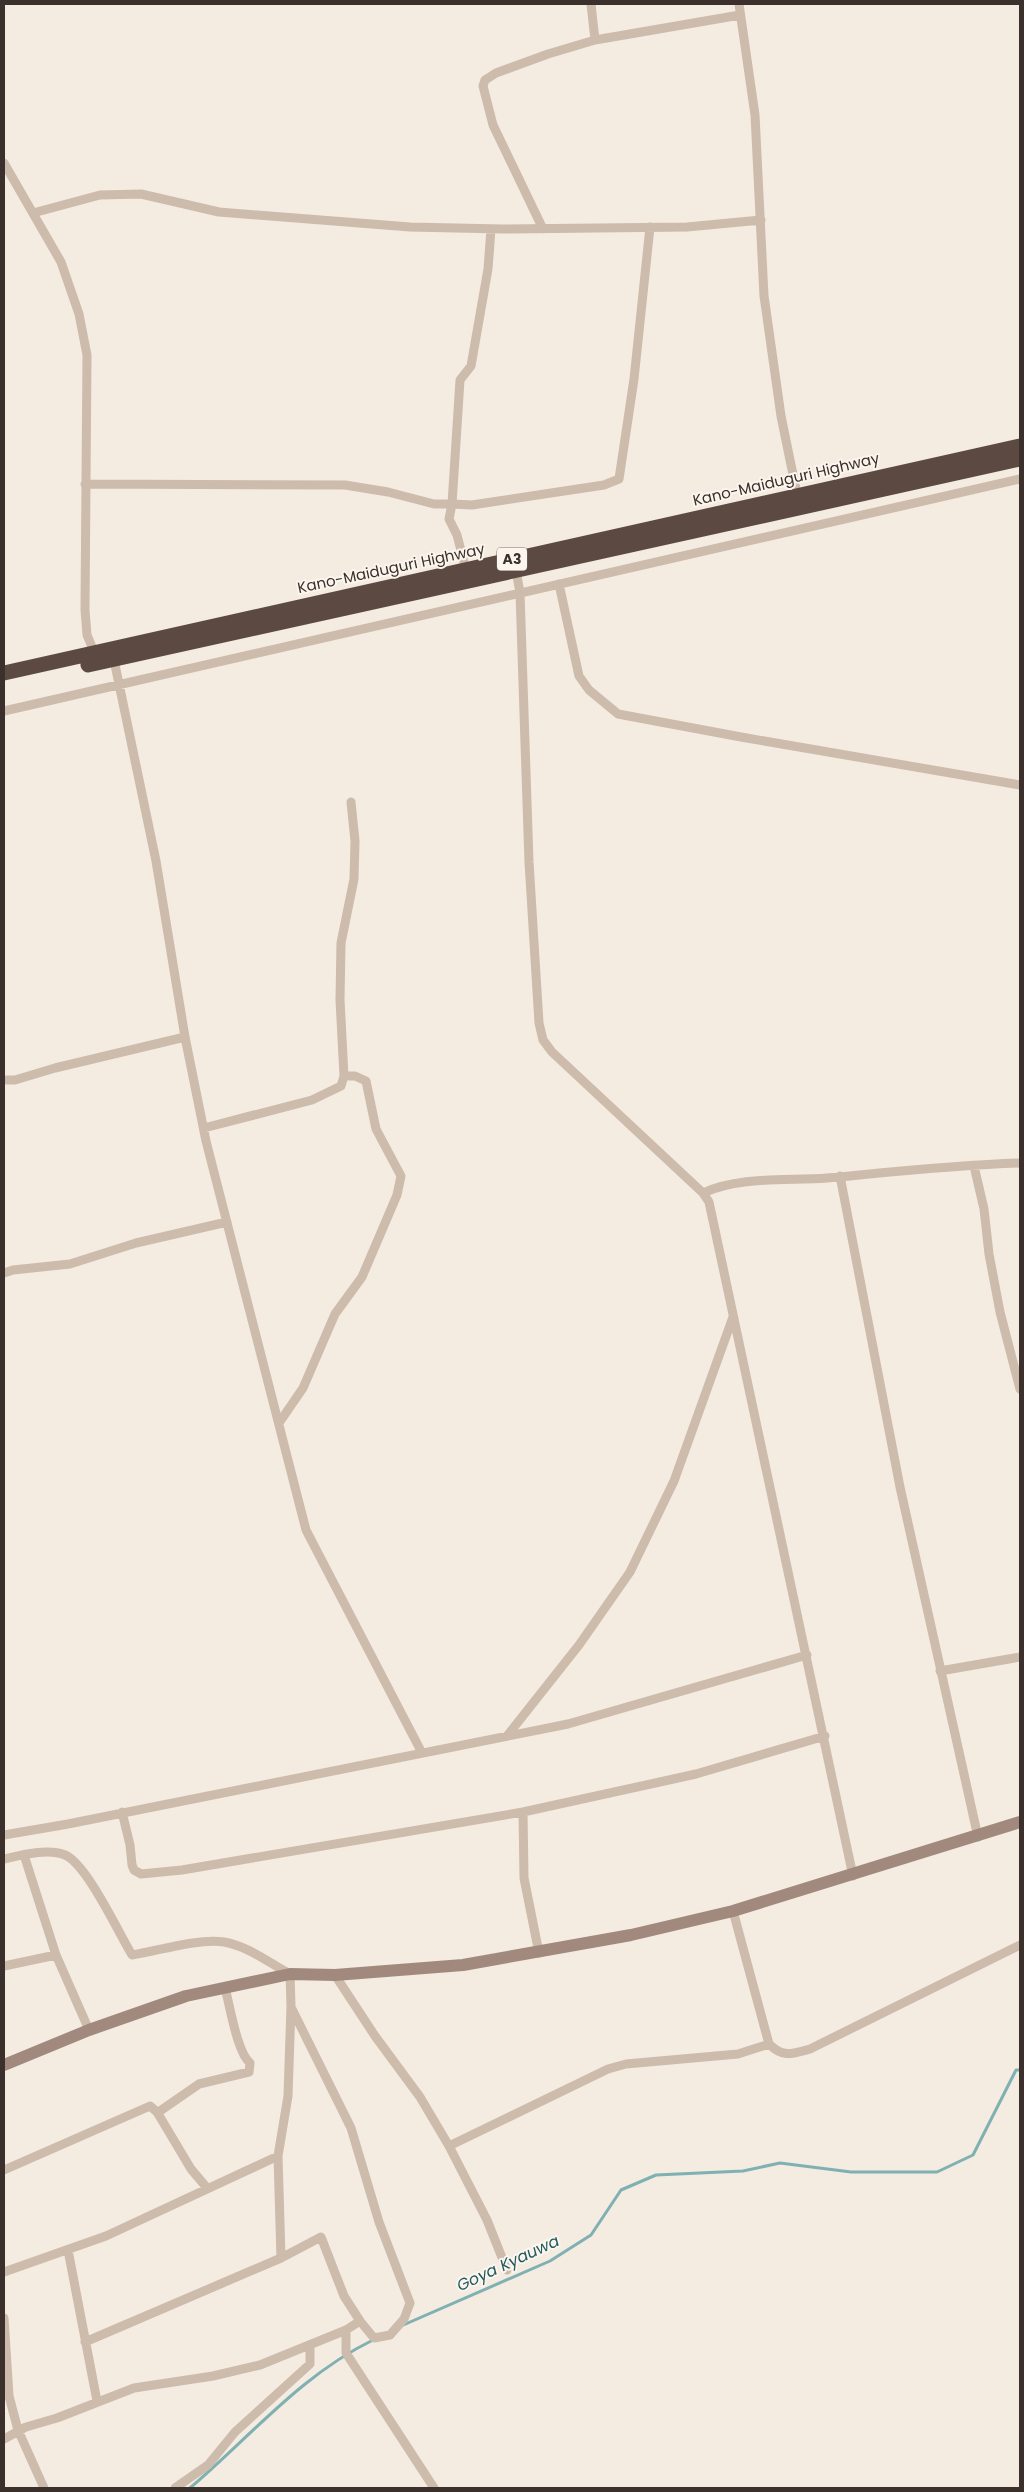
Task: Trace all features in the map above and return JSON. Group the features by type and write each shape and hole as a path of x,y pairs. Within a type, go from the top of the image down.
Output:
{"highway":[{"name":"Kano-Maiduguri Highway","path":"4,684 516,570 1020,446"},
{"name":"Kano-Maiduguri Highway","path":"4,673 466,570 1020,459"}],"street":[{"path":"591,4 595,40"},
{"path":"739,4 755,115 764,296 780,416 798,502"},
{"path":"543,229 493,125 483,86 485,80 548,54 595,40 740,15"},
{"path":"4,163 61,262 79,314 86,355 85,610 88,635 95,654"},
{"path":"33,212 100,195 141,194 219,212 275,218 410,227 491,229 650,228 687,227 761,220"},
{"path":"85,484 345,485 388,492 434,504 472,505 604,485 619,479 634,379 650,228"},
{"path":"466,570 457,535 449,519 452,504 460,380 471,366 488,269 491,229"},
{"path":"4,711 1020,479"},
{"path":"516,570 520,593 529,862 539,1022 543,1040 552,1052 703,1193 709,1202 853,1876"},
{"path":"559,584 579,676 589,690 618,714 760,741 1020,785"},
{"path":"114,660 121,685 156,861 185,1037 204,1128 226,1222 306,1530 422,1752"},
{"path":"204,1128 322,1097 341,1086 344,1076 340,1000 341,943 354,880 355,841 351,802"},
{"path":"4,1080 15,1080 55,1068 185,1037"},
{"path":"279,1423 303,1388 335,1314 362,1277 388,1220 397,1195 401,1176 376,1129 366,1081 355,1076 344,1076"},
{"path":"703,1193 728,1183 840,1176 906,1169 1020,1163"},
{"path":"974,1166 984,1210 989,1254 1000,1312 1020,1389"},
{"path":"840,1176 900,1487 978,1837"},
{"path":"4,1273 13,1270 70,1264 136,1243 226,1222"},
{"path":"507,1736 579,1645 630,1572 674,1481 733,1317"},
{"path":"4,1835 68,1824 568,1724 807,1655"},
{"path":"940,1671 1020,1657"},
{"path":"122,1812 134,1870 141,1874 182,1870 523,1812 696,1774 824,1736"},
{"path":"523,1812 524,1878 539,1953"},
{"path":"4,2064 89,2030 186,1996 290,1974 335,1975 463,1965 539,1953 734,1911 853,1876 1020,1822"},
{"path":"4,1859 43,1853 65,1855 75,1862 106,1906 132,1955 192,1944 223,1942 246,1949 290,1974"},
{"path":"24,1855 56,1955 89,2030"},
{"path":"734,1911 769,2044 776,2051 788,2056 810,2048 1020,1946"},
{"path":"4,1966 56,1955"},
{"path":"281,2258 278,2156 288,2096 291,2006 290,1974"},
{"path":"335,1975 375,2036 420,2097 449,2146 487,2220 506,2270"},
{"path":"157,2112 199,2084 249,2072 250,2063 246,2059 239,2041 225,1988"},
{"path":"85,2342 281,2258 321,2237 344,2296 360,2321 374,2338 390,2335 404,2319 410,2303 379,2222 350,2128 291,2006"},
{"path":"449,2146 608,2069 626,2064 738,2054 769,2044"},
{"path":"4,2170 150,2106 157,2112 191,2169 207,2188"},
{"path":"4,2272 68,2250 133,2224 278,2156"},
{"path":"68,2250 98,2401"},
{"path":"4,2318 9,2396 18,2430 44,2488"},
{"path":"4,2439 18,2430 57,2418 134,2388 213,2376 260,2365 310,2346 346,2330 360,2321"},
{"path":"346,2330 346,2353 434,2488"},
{"path":"175,2488 208,2465 235,2432 310,2364 310,2346"}],"waterway":[{"name":"Goya Kyauwa","path":"401,2326 550,2261 591,2235 621,2190 656,2175 743,2171 780,2163 851,2172 937,2172 973,2155 1016,2070 1020,2070"},
{"name":"Goya Kyauwa","path":"190,2488 299,2389 347,2354 373,2340"}]}
